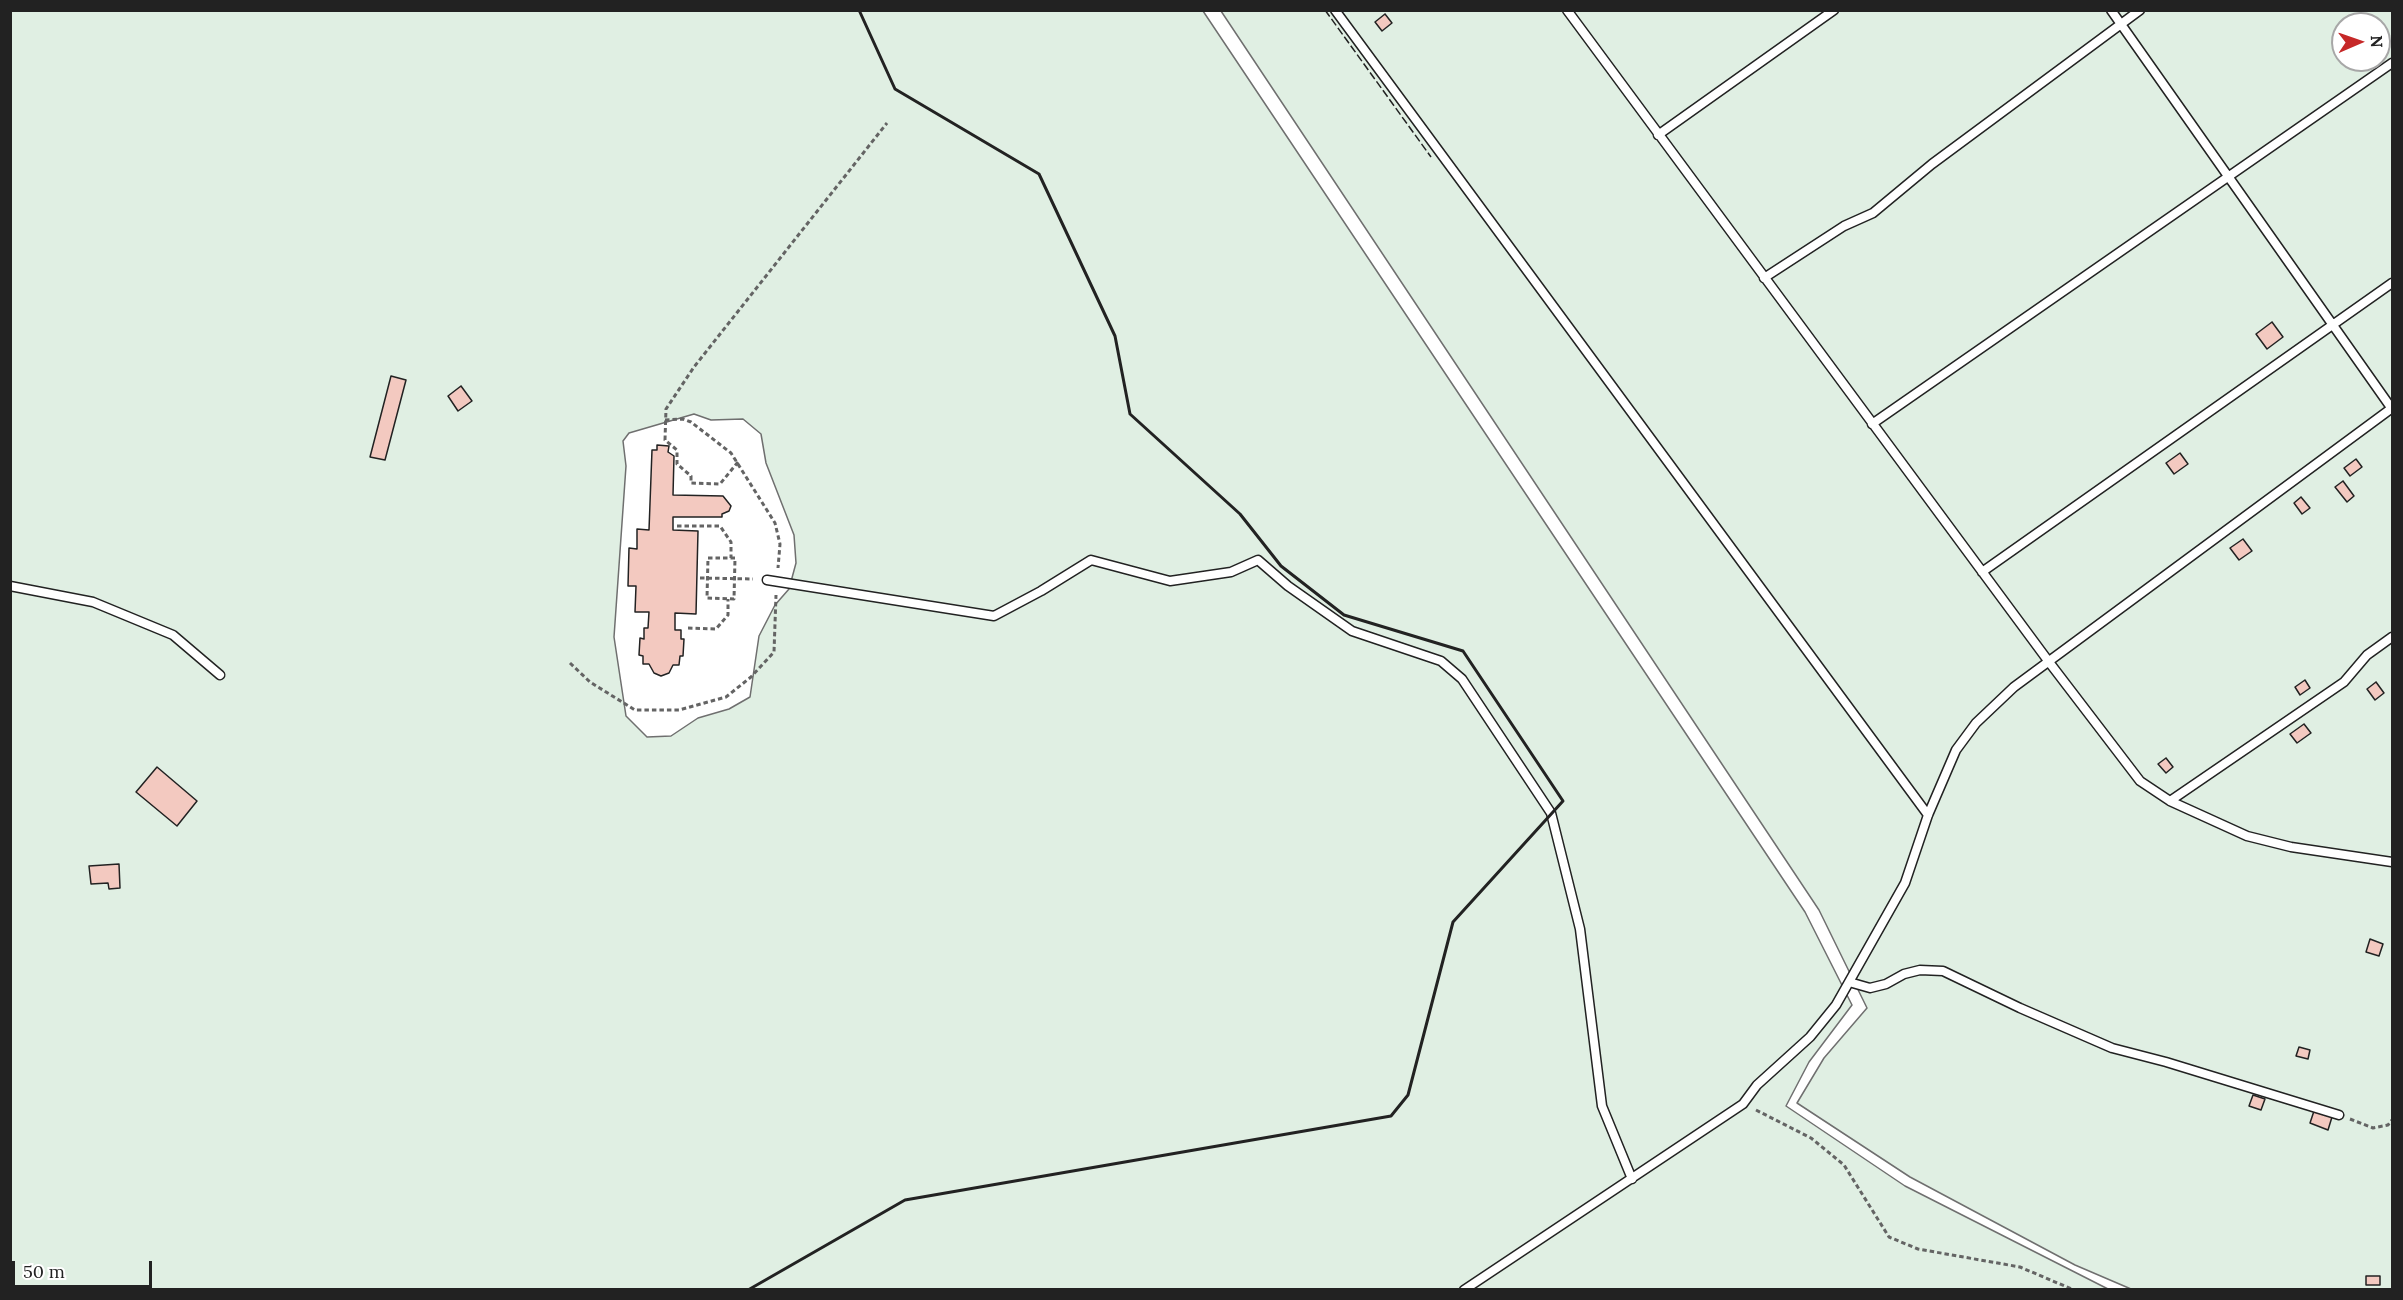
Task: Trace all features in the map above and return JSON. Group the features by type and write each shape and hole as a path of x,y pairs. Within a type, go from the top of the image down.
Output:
{"lane":[{"path":"1335,10 1928,815"},
{"path":"1567,10 1872,424 2140,781 2170,801 2247,837 2291,847 2392,862"},
{"path":"1658,135 1834,10"},
{"path":"1464,1290 1743,1104 1757,1085 1810,1037 1836,1005 1905,883 1928,815 1956,750 1976,723 2014,687 2392,408 2332,326 2230,176 2110,10"},
{"path":"1764,278 1844,226 1873,213 1932,164 2140,10"},
{"path":"1872,424 2392,63"},
{"path":"1982,572 2392,283"},
{"path":"767,580 994,616 1041,591 1091,560 1170,581 1231,572 1258,560 1288,586 1352,631 1441,661 1462,679 1551,813 1580,929 1602,1106 1632,1179"},
{"path":"10,586 93,602 173,635 220,675"},
{"path":"2170,801 2344,682 2367,655 2392,637"},
{"path":"1849,982 1870,988 1886,984 1912,972 1942,971 2112,1048 2166,1062 2339,1115"}],"path":[{"path":"738,462 720,484 691,483 691,476 677,464 677,450 664,440 666,409 694,367 887,123"},
{"path":"570,663 590,682 635,710 679,710 726,697 751,677 774,652 780,544 775,523 731,453 691,422 683,419 665,420"},
{"path":"677,526 720,526 731,542 731,558"},
{"path":"708,558 731,558 735,558 734,599 707,598 708,558"},
{"path":"700,578 767,580"},
{"path":"688,628 716,628 728,615 728,599"},
{"path":"1743,1104 1811,1138 1844,1165 1889,1237 1918,1249 2020,1268 2074,1290"},
{"path":"2339,1115 2373,1128 2388,1125 2392,1120"}],"green space":[{"path":"10,11 1203,11 1805,912 1852,1005 1809,1062 1786,1106 1905,1186 2108,1289 11,1289","holes":["694,414 711,420 743,419 761,434 766,463 794,535 796,563 789,589 775,605 759,636 750,697 729,709 698,718 671,736 647,737 626,716 614,637 626,466 623,441 629,433"]},
{"path":"1221,11 2392,11 2392,1289 2131,1289 2075,1265 1910,1177 1797,1103 1824,1058 1867,1008 1819,910"}],"building":[{"path":"1385,14 1392,23 1382,31 1375,22"},
{"path":"2272,322 2283,337 2267,349 2256,334"},
{"path":"391,376 406,380 385,460 370,457"},
{"path":"461,386 472,401 458,411 448,396"},
{"path":"657,445 669,446 668,452 674,456 673,495 723,496 731,506 729,511 722,514 722,517 673,517 673,530 698,531 696,614 675,613 675,630 681,630 681,639 684,639 683,656 680,656 679,665 673,665 669,673 661,676 654,673 649,664 643,664 643,656 639,655 640,638 644,639 644,628 648,628 649,612 635,612 636,586 628,586 629,548 637,549 637,529 649,530 652,450 657,450"},
{"path":"2180,453 2188,464 2174,474 2166,463"},
{"path":"2356,459 2362,467 2350,476 2344,468"},
{"path":"2343,481 2354,496 2347,502 2335,487"},
{"path":"2301,497 2310,508 2302,514 2294,503"},
{"path":"2243,539 2252,551 2239,560 2230,548"},
{"path":"2305,680 2310,688 2300,695 2295,687"},
{"path":"2376,682 2384,693 2375,700 2367,689"},
{"path":"2304,724 2311,733 2297,743 2290,734"},
{"path":"2166,758 2173,767 2166,773 2158,764"},
{"path":"157,767 197,801 177,826 136,792"},
{"path":"119,864 120,888 109,889 108,883 91,884 89,866"},
{"path":"2370,939 2383,944 2379,956 2366,952"},
{"path":"2299,1047 2310,1050 2308,1059 2296,1056"},
{"path":"2253,1095 2265,1099 2261,1110 2249,1106"},
{"path":"2314,1111 2332,1117 2328,1130 2310,1123"},
{"path":"2366,1276 2380,1276 2380,1285 2366,1285"}],"fence":[{"path":"1325,10 1431,157"}],"wall":[{"path":"748,1290 905,1200 1391,1116 1408,1095 1453,922 1563,801 1463,651 1344,615 1281,566 1240,514 1130,414 1115,336 1039,174 895,89 859,10"}]}
